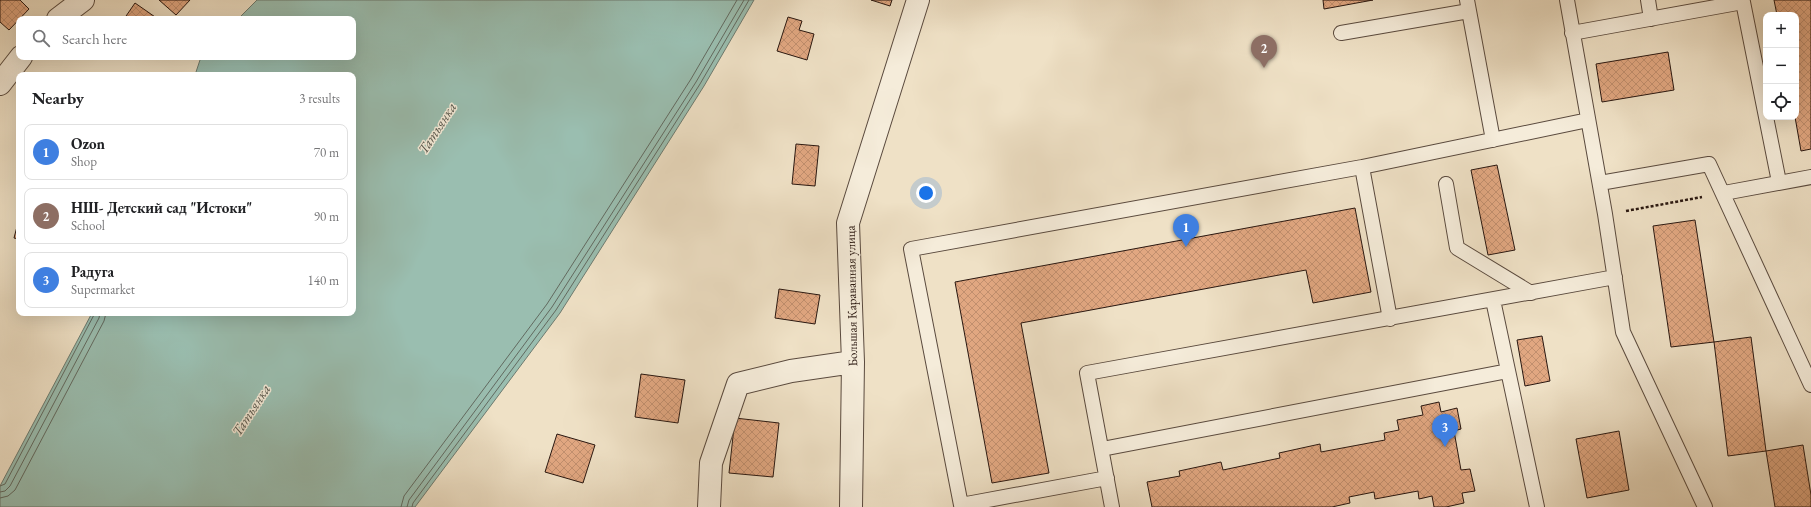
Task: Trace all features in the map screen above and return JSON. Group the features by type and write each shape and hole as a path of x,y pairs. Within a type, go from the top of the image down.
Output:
{"street":[{"path":"62,16 83,0"},
{"name":"Большая Караванная улица","path":"851,507 853,362 848,223 918,0"},
{"path":"0,84 19,60"},
{"path":"709,507 711,463 738,384 791,371 853,362"}],"lane":[{"path":"1567,0 1600,183 1623,332 1705,507"},
{"path":"1648,0 1651,19"},
{"path":"1572,33 1743,2 1779,182"},
{"path":"1341,34 1468,6 1493,140"},
{"path":"1107,478 961,504 911,249 1362,167 1588,120"},
{"path":"1600,183 1709,164 1724,193 1811,385"},
{"path":"1362,167 1390,319"},
{"path":"1724,193 1811,177"},
{"path":"1446,184 1458,248 1531,293"},
{"path":"1112,507 1087,373 1615,277"},
{"path":"1493,300 1537,507"},
{"path":"1102,449 1508,371"}],"path":[{"path":"1605,214 1724,193"}],"water":[{"name":"Татьянка","path":"257,0 754,0 704,86 560,313 415,507 0,507 0,486 90,316 356,316 356,72 196,72 200,60 356,60 356,16 241,16"}],"building":[{"path":"0,0 20,0 29,9 22,16 16,16 16,23 9,30 0,22"},
{"path":"159,0 190,0 176,15"},
{"path":"871,0 892,0 890,6"},
{"path":"1323,0 1373,0 1324,9"},
{"path":"1774,0 1811,0 1811,149 1801,151 1796,120 1799,120 1799,12 1776,12"},
{"path":"135,3 154,16 126,16"},
{"path":"788,17 802,21 799,30 814,34 807,60 777,51"},
{"path":"1668,52 1674,90 1602,102 1596,64"},
{"path":"796,144 819,146 815,186 792,184"},
{"path":"1497,165 1515,250 1488,255 1471,170"},
{"path":"1355,208 1371,292 1313,303 1306,270 1021,323 1049,473 992,483 955,282"},
{"path":"1695,220 1714,342 1671,347 1653,226"},
{"path":"779,289 820,295 815,324 775,318"},
{"path":"1542,336 1550,381 1525,386 1517,340"},
{"path":"1751,337 1766,451 1728,456 1714,342"},
{"path":"641,374 685,380 678,423 635,417"},
{"path":"1439,402 1441,412 1457,408 1461,429 1454,431 1461,470 1470,469 1475,491 1462,493 1464,503 1446,507 1434,507 1432,496 1419,499 1418,491 1375,499 1374,492 1349,497 1350,503 1332,507 1152,507 1147,482 1180,476 1179,471 1221,462 1223,470 1280,458 1279,453 1320,444 1321,452 1385,440 1384,433 1399,430 1397,420 1423,415 1421,406"},
{"path":"735,418 779,423 773,477 729,473"},
{"path":"1619,431 1629,490 1587,498 1576,439"},
{"path":"557,434 595,445 583,483 545,472"},
{"path":"1803,445 1811,495 1811,507 1775,507 1766,451"}],"place":[{"name":"НШ- Детский сад \"Истоки\"","path":"1264,68"},
{"name":"Ozon","path":"1186,247"},
{"name":"Радуга","path":"1445,447"}]}
